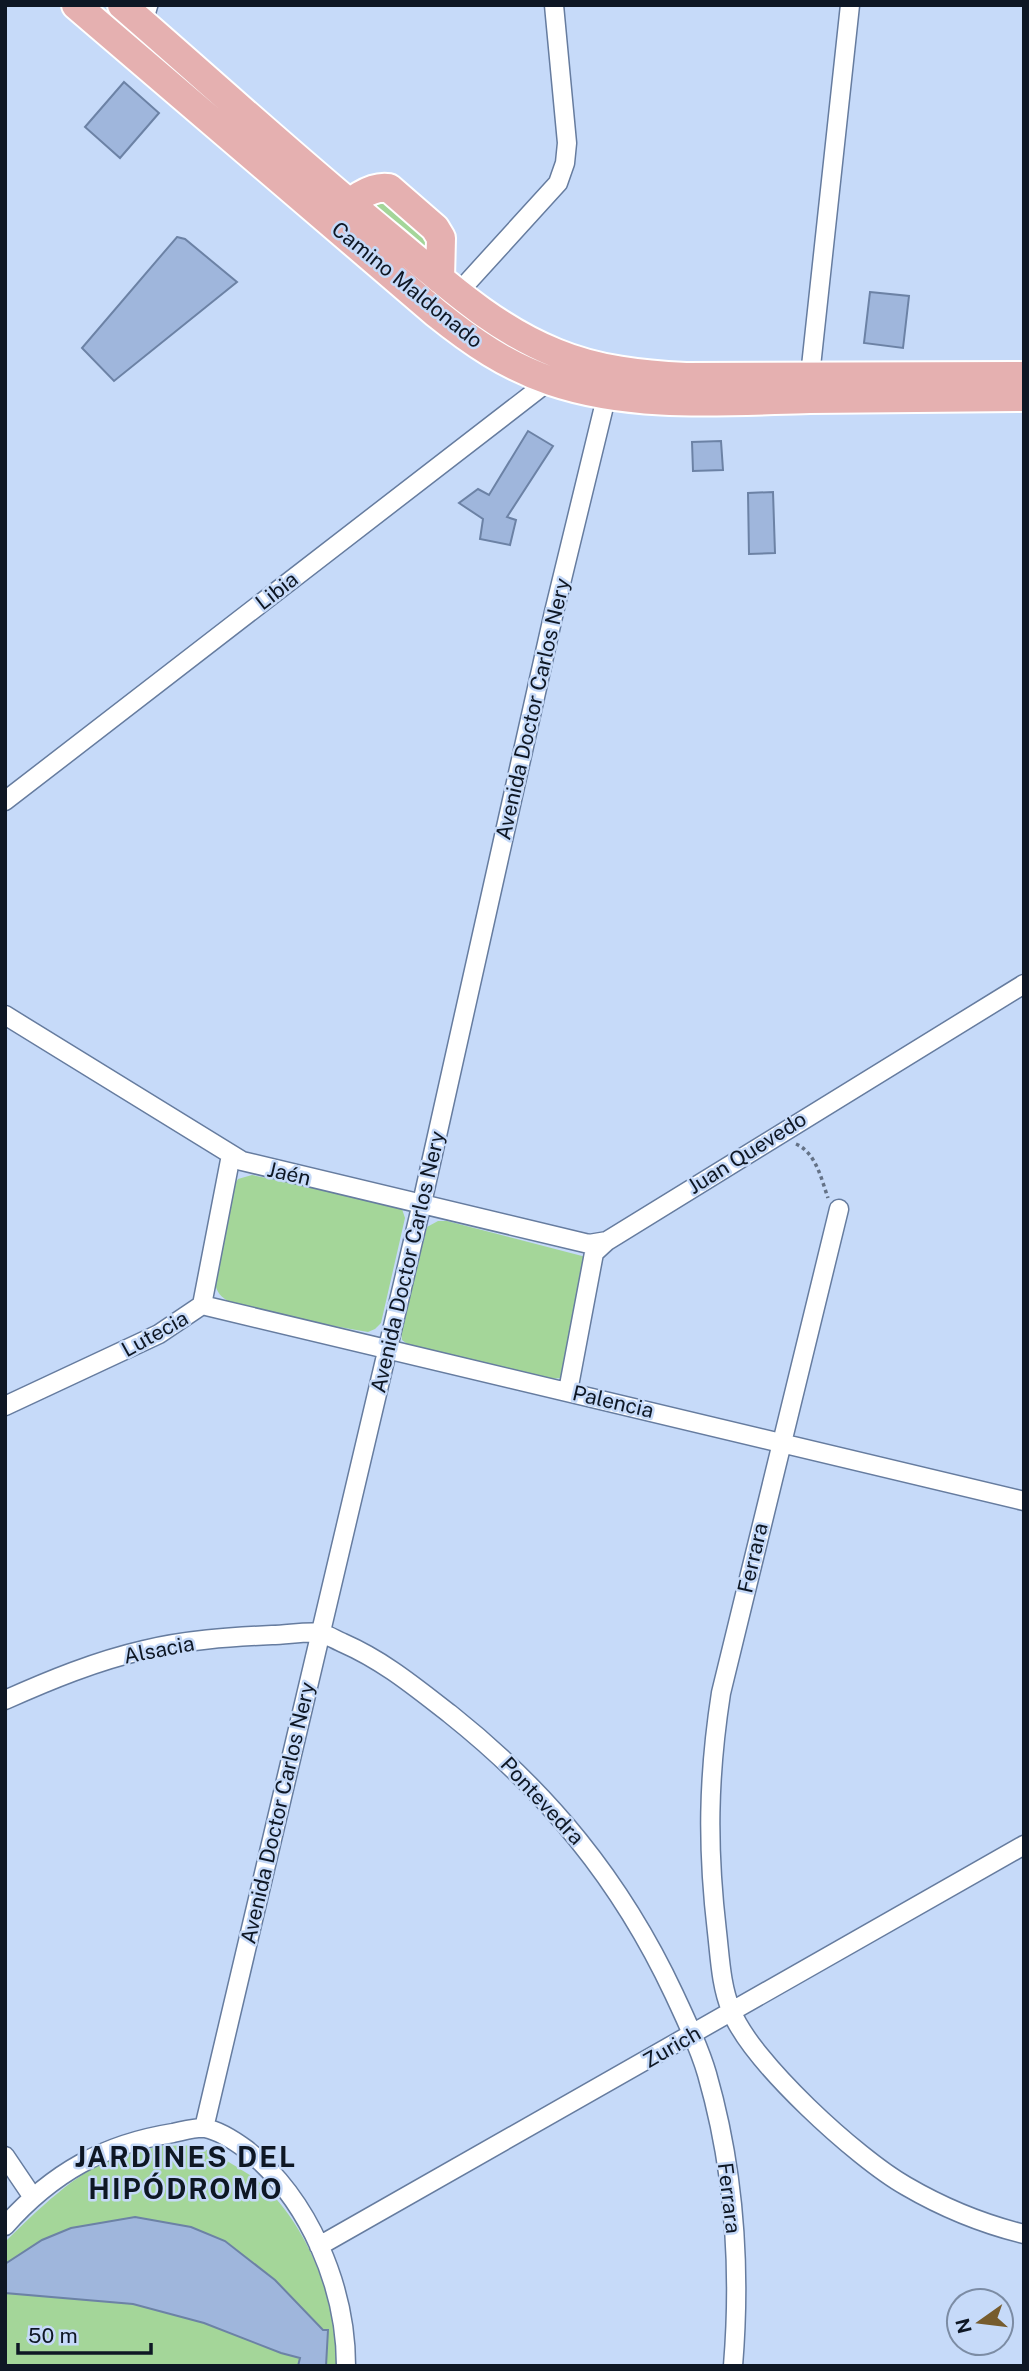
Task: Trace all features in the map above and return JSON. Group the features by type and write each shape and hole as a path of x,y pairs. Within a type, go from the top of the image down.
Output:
{"main road":[{"name":"Camino Maldonado","path":"76,5 340,213 516,334 580,362 646,375 809,389 1024,397"},
{"name":"Camino Maldonado","path":"122,5 150,16 340,213 467,337 501,360 549,381 607,394 682,401 809,389 1024,376"},
{"path":"340,213 374,188 389,188 435,228 441,238 449,286"}],"street":[{"path":"449,286 558,183 565,163 566,143 554,5"},
{"path":"809,389 850,5"},
{"name":"Libia","path":"5,801 549,381"},
{"name":"Avenida Doctor Carlos Nery","path":"204,2128 422,1203 554,612 607,394"},
{"name":"Juan Quevedo","path":"568,1391 594,1253 607,1241 1024,984"},
{"name":"Jaén","path":"5,1015 231,1155 261,1167 589,1244 607,1241"},
{"name":"Lutecia","path":"5,1406 159,1335 202,1306 231,1155"},
{"name":"Ferrara","path":"731,2012 724,1983 712,1884 709,1795 721,1693 839,1209"},
{"name":"Palencia","path":"202,1306 1024,1501"},
{"name":"Alsacia","path":"5,1700 63,1675 144,1650 229,1637 321,1633"},
{"name":"Pontevedra","path":"321,1633 391,1667 491,1747 552,1806 575,1834 634,1920 668,1981 693,2035"},
{"name":"Zurich","path":"319,2246 1024,1845"},
{"path":"731,2012 766,2064 822,2120 869,2160 904,2185 951,2209 1024,2234"},
{"name":"Ferrara","path":"693,2035 707,2074 721,2137 730,2201 737,2280 733,2366"},
{"path":"5,2226 32,2196 55,2178 94,2156 149,2137 204,2128 233,2139 265,2164 294,2200 319,2246 343,2323 346,2366"},
{"path":"5,2156 32,2196"}],"path":[{"path":"782,1131 789,1140 806,1148 821,1176 830,1201 839,1209"}],"green space":[{"path":"379,197 426,230 431,254 369,202"},
{"path":"252,1175 396,1205 402,1209 405,1218 381,1323 375,1329 368,1332 250,1309 222,1297 214,1276 233,1187 238,1179"},
{"path":"438,1221 447,1221 586,1257 562,1378 548,1379 410,1346 402,1340 401,1331 427,1227"},
{"name":"JARDINES DEL HIPÓDROMO","path":"160,2146 193,2146 210,2151 254,2178 276,2199 305,2241 317,2266 333,2317 337,2366 5,2366 5,2242 58,2193 87,2172 118,2157"}],"building":[{"path":"124,82 159,113 120,158 85,127"},
{"path":"177,237 185,239 237,282 114,381 82,348"},
{"path":"870,292 909,296 903,348 864,343"},
{"path":"528,431 553,446 507,517 516,520 510,545 480,539 483,519 459,503 478,489 489,495"},
{"path":"721,441 723,470 693,471 692,442"},
{"path":"773,492 775,553 749,554 748,493"},
{"name":"JARDINES DEL HIPÓDROMO","path":"135,2217 191,2227 225,2241 275,2280 323,2330 328,2330 326,2366 298,2366 300,2358 204,2323 133,2304 5,2293 5,2264 42,2240 71,2228"}],"district":[{"name":"JARDINES DEL HIPÓDROMO","path":"186,2173"}]}
